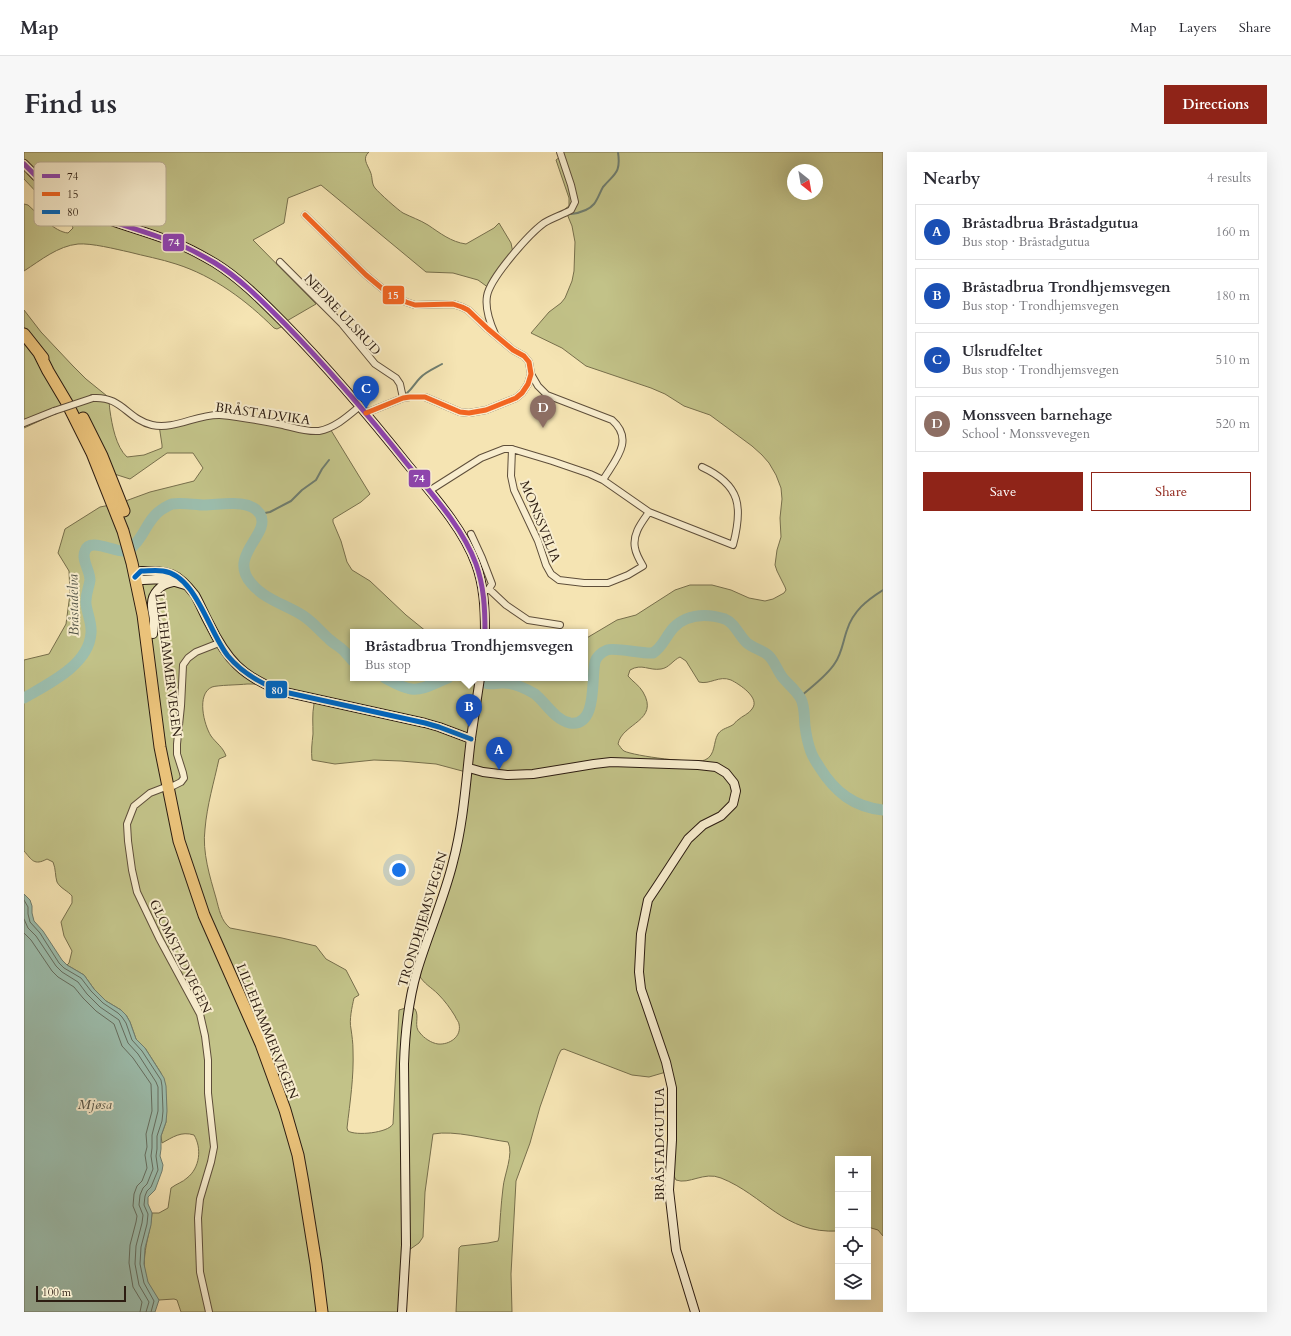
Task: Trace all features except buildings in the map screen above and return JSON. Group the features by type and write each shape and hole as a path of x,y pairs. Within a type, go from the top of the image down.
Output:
{"highway":[{"name":"LILLEHAMMERVEGEN","path":"24,334 39,353 80,429 122,516 138,570 153,634 165,745 165,767"},
{"name":"LILLEHAMMERVEGEN","path":"138,570 160,747 179,841 195,891 214,939 269,1063 290,1125 298,1155 308,1209 322,1312"}],"main road":[{"path":"24,164 34,174"},
{"path":"125,226 177,244 216,264 246,287 308,347 366,413 429,491 463,538 476,563 486,591 485,629"},
{"path":"138,570 185,585"},
{"path":"138,570 164,571 178,577 197,600 219,643 227,655 249,676 262,684 280,691 439,726 471,739"},
{"path":"153,634 154,621 152,599 159,588 168,583 174,582"},
{"name":"TRONDHJEMSVEGEN","path":"402,1312 406,1244 404,1064 405,1037 410,995 454,860 469,768 471,739 480,681"},
{"name":"BRÅSTADGUTUA","path":"469,768 483,772 507,775 533,774 610,762 698,765 716,767 726,773 734,783 736,791 733,804 721,816 703,825 688,839 648,900 641,934 639,972 641,989 666,1062 672,1088 672,1140 669,1190 676,1250 695,1312"}],"street":[{"path":"496,336 490,324 487,302 487,294 492,285 508,261 528,237 545,223 571,210 575,202 560,152"},
{"path":"305,215 366,275 386,291 406,302 415,305 453,304 469,310 496,336 524,356 529,362 531,374 538,386 547,395 612,420 619,426 623,434 624,442 621,450 603,480"},
{"name":"NEDRE ULSRUD","path":"280,262 342,324 375,364 396,378 400,384 403,398"},
{"path":"366,413 410,396 424,397 460,412 469,413 486,410 516,398 522,393 528,384 531,374"},
{"name":"BRÅSTADVIKA","path":"24,423 54,411 93,398 101,397 110,399 138,419 154,425 169,424 206,416 220,415 271,423 308,431 318,431 334,426 360,406"},
{"path":"429,491 486,455 504,449 512,449 590,474 603,480 649,512 733,545 738,527 739,515 736,499 731,489 720,477 702,467"},
{"name":"MONSSVELIA","path":"512,449 511,476 514,490 538,541 546,565 551,574 559,580 584,583 608,583 628,575 643,566 635,549 635,540 638,527 649,512"},
{"path":"471,534 492,584 486,591 528,620 560,625"},
{"path":"173,786 181,782 184,778 177,754 183,665 188,658 196,652 219,643"},
{"name":"GLOMSTADVEGEN","path":"163,788 150,793 134,806 127,824 129,854 137,892 159,938 200,1014 207,1047 209,1067 208,1093 214,1146 200,1199 198,1218 200,1276 209,1312"}],"green space":[{"path":"24,152 369,152 365,159 371,173 374,186 384,197 403,213 425,223 451,239 466,244 494,228 499,223 511,243 513,253 489,288 478,280 453,273 426,272 321,185 288,198 284,223 253,240 316,304 285,322 283,326 277,329 229,290 204,275 170,262 104,246 90,244 71,245 50,254 24,271 24,204 28,205 34,210 34,226 53,226 63,232 68,233 73,228 72,226 166,226 166,162 34,162 34,190 24,179"},
{"path":"561,152 883,152 883,1236 878,1230 871,1228 871,1156 835,1156 835,1231 819,1230 803,1226 775,1212 736,1185 721,1178 709,1176 686,1181 676,1180 673,1174 673,1101 666,1072 649,1077 632,1075 564,1049 561,1050 558,1056 516,1181 511,1274 512,1312 456,1312 459,1248 461,1246 498,1241 503,1188 510,1147 508,1142 460,1134 442,1133 433,1134 425,1192 423,1237 419,1243 409,1250 400,1312 181,1312 177,1300 159,1300 156,1297 146,1278 144,1260 152,1213 159,1213 168,1208 171,1188 185,1179 195,1169 199,1152 197,1140 194,1135 181,1134 162,1143 161,1136 166,1122 161,1073 145,1048 136,1039 126,1015 121,1010 106,1001 94,989 84,975 67,965 69,963 72,951 64,936 61,922 72,903 72,896 57,882 53,862 47,859 36,862 24,851 24,660 49,654 66,624 70,594 69,571 58,553 65,529 100,507 120,503 150,492 194,481 203,468 193,453 167,453 130,479 108,472 72,406 24,428 24,310 41,332 73,366 107,396 115,436 120,448 127,457 144,455 162,448 159,425 213,415 301,431 329,427 370,494 361,502 333,519 347,562 352,570 370,581 423,629 350,629 350,681 588,681 588,637 617,620 636,615 675,590 690,585 712,585 731,590 749,598 765,601 773,599 784,593 786,590 775,565 781,537 781,488 776,475 762,455 710,415 684,406 665,394 651,388 586,366 562,348 531,333 549,312 565,298 572,281 574,271 575,242 572,226 565,209 569,206 569,198 556,160 561,156","holes":["680,657 686,661 699,682 703,683 719,679 727,679 739,685 748,692 754,700 752,709 734,724 718,734 713,752 709,758 705,760 690,761 664,759 624,751 618,744 621,737 644,716 647,709 647,702 643,692 640,687 628,676 630,670 638,667 657,669 664,668","258,684 312,702 314,704 312,760 335,764 374,760 401,761 436,764 466,772 454,860 419,975 425,983 441,997 451,1010 459,1023 459,1033 450,1042 442,1044 433,1043 424,1037 418,1030 415,1009 409,1007 399,1010 393,1124 385,1130 372,1133 352,1133 348,1131 347,1128 353,1070 353,1047 350,1025 354,998 359,995 346,970 326,959 316,946 230,928 224,922 219,910 207,864 204,838 207,811 219,759 226,756 211,736 206,725 203,703 204,696 207,691 212,687 219,686"]}],"water":[{"name":"Mjøsa","path":"24,894 30,900 34,921 43,931 62,960 67,965 84,975 94,989 106,1001 121,1010 126,1015 136,1039 145,1048 164,1078 166,1086 167,1111 166,1122 161,1136 160,1156 163,1165 155,1190 148,1197 148,1204 152,1213 151,1225 145,1248 144,1264 148,1282 159,1300 155,1312 24,1312"}],"waterway":[{"path":"571,214 584,211 594,204 603,187 618,169 618,152"},
{"path":"407,393 422,376 442,364"},
{"path":"260,514 270,512 291,501 302,490 316,480 329,460"},
{"name":"Bråstadelva","path":"24,698 66,672 83,655 89,644 91,629 86,601 90,580 84,558 87,547 96,545 120,551 129,550 134,546 157,513 176,503 205,505 242,504 255,509 260,514 262,522 260,529 246,554 244,563 245,573 251,583 256,589 268,597 306,617 350,658"},
{"path":"800,697 832,668 841,651 853,617 866,602 883,590"},
{"name":"Bråstadelva","path":"479,681 487,684 514,684 535,694 551,711 565,721 570,723 579,722 585,717 589,710 592,700 595,662 603,652 616,649 653,653 658,649 675,626 686,619 695,616 725,619 732,623 747,643 766,653 770,657 785,681 795,690 801,699 806,732 811,752 826,777 839,791 854,802 863,806 883,810"},
{"name":"Bråstadelva","path":"390,681 411,689 423,688 441,681"}],"transit line":[{"name":"74","path":"24,164 34,174"},
{"name":"15","path":"305,215 366,275 384,290 406,302 415,305 453,304 462,307 468,310 488,329 513,350 524,356 529,362 531,374 528,384 522,393 516,398 486,410 469,413 460,412 425,397 410,397 403,398 366,413"},
{"name":"74","path":"127,226 192,250 225,269 285,324 333,375 437,500 463,537 479,572 484,598 485,629"},
{"name":"80","path":"135,577 141,571 163,571 174,575 184,583 201,606 221,646 228,656 239,668 265,685 280,691 425,723 471,739"}],"place":[{"name":"Ulsrudfeltet","path":"366,409"},
{"name":"Monssveen barnehage","path":"543,428"},
{"name":"Bråstadbrua Trondhjemsvegen","path":"469,727"},
{"name":"Bråstadbrua Bråstadgutua","path":"499,770"}]}
